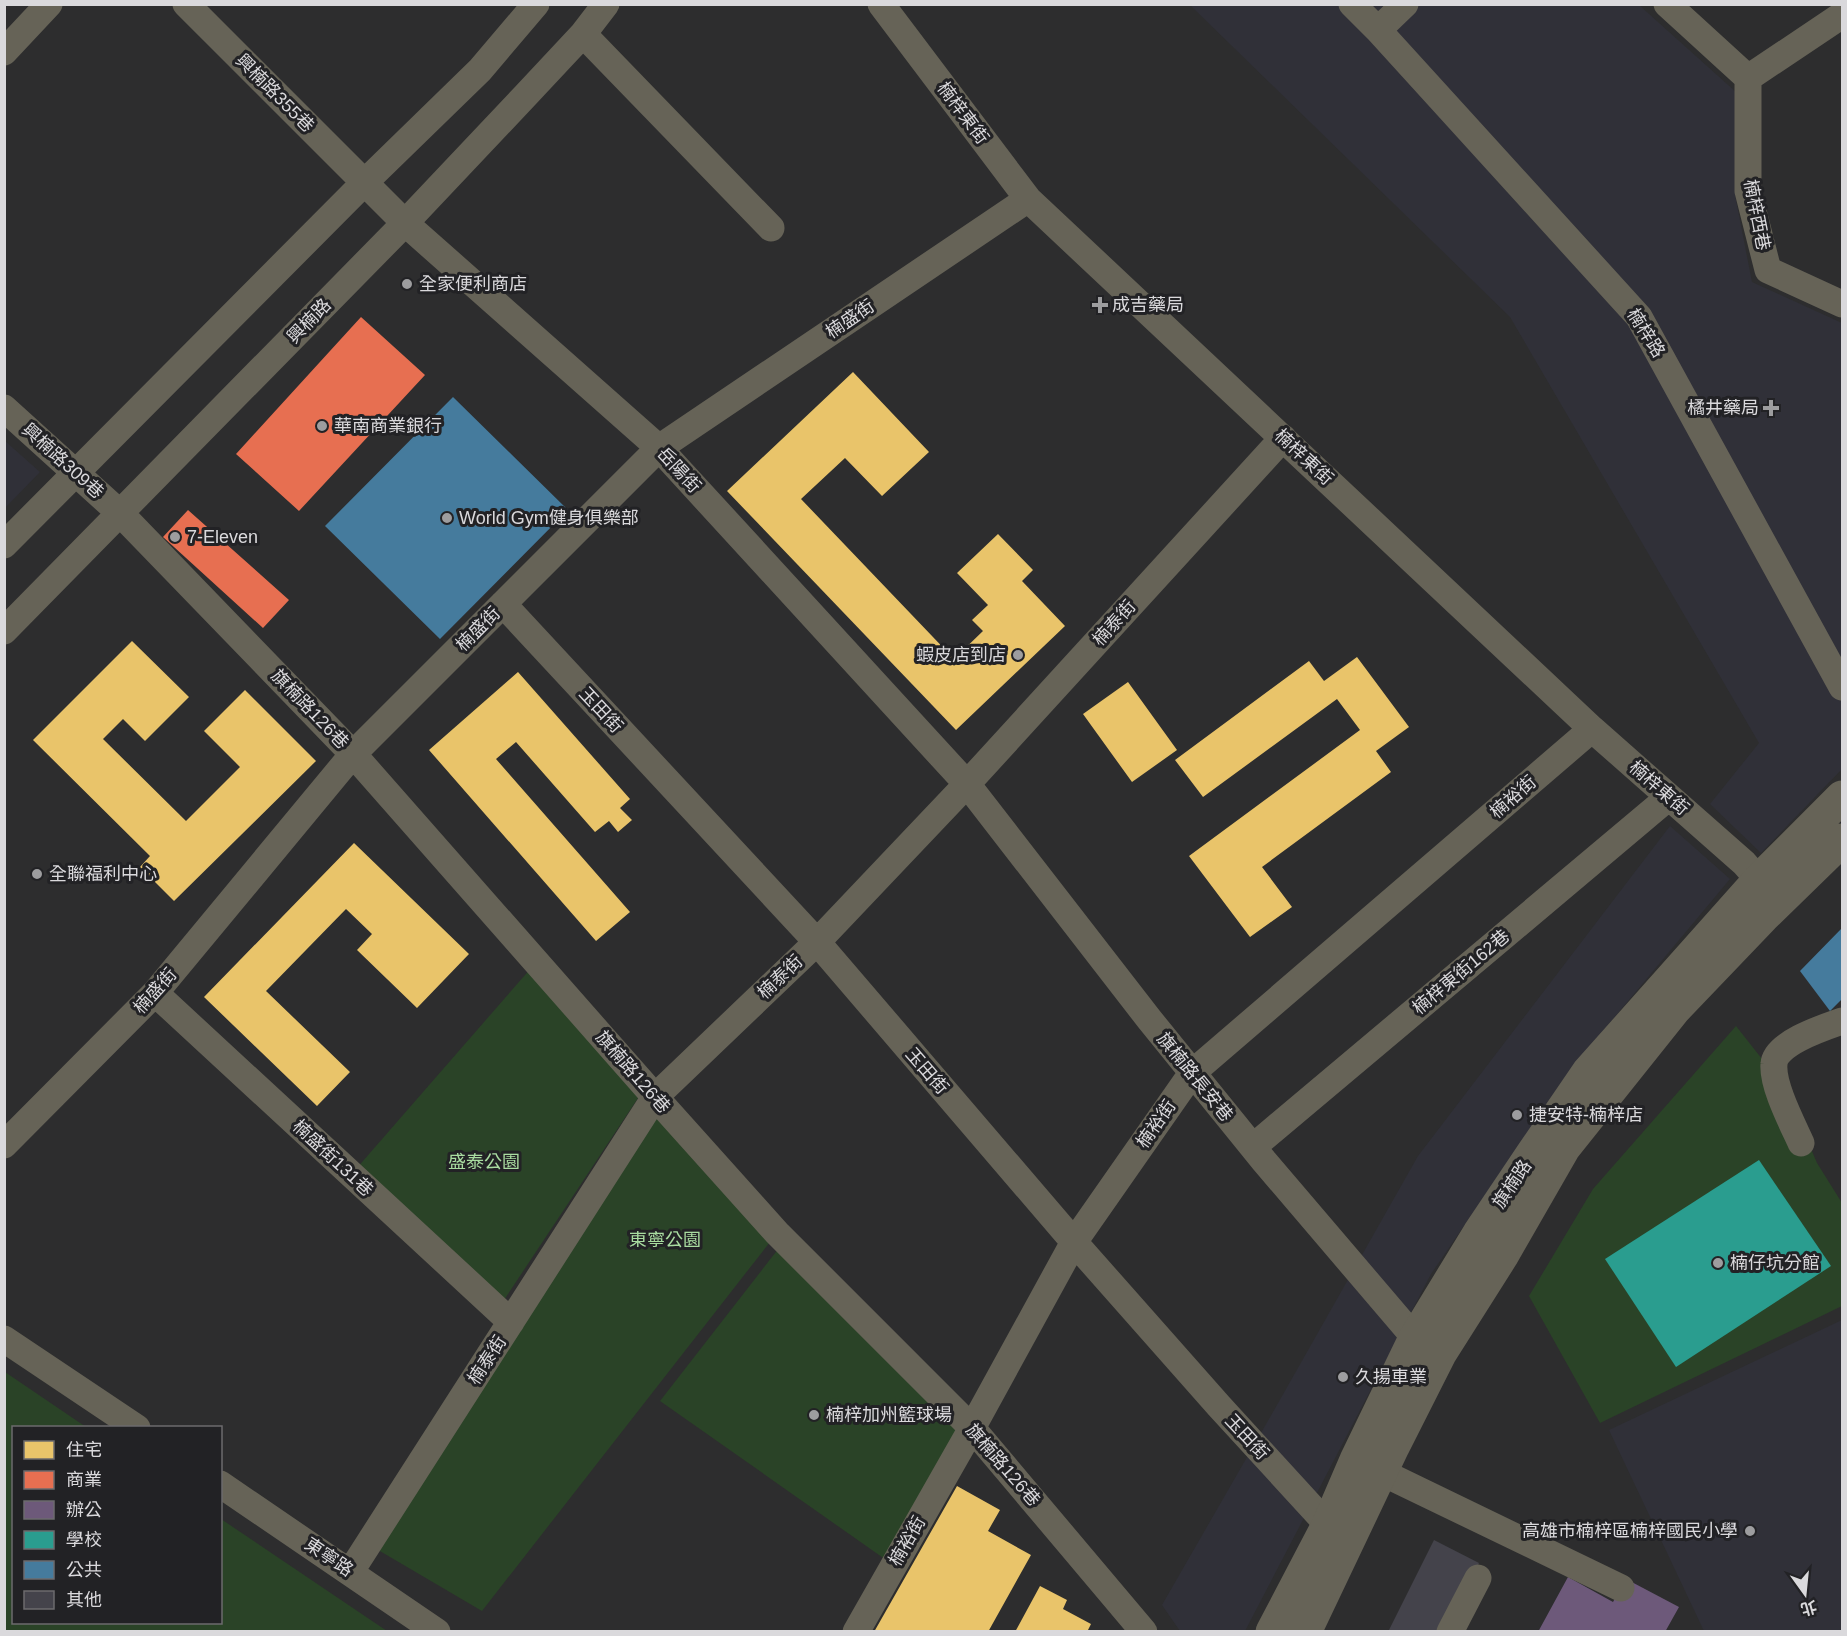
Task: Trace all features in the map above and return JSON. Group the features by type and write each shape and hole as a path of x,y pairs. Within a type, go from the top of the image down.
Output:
{"main road":[{"name":"旗楠路","path":"1272,1632 1381,1472 1427,1346 1479,1233 1588,1072 1760,880 1842,798"},
{"name":"旗楠路","path":"1305,1632 1339,1531 1356,1460 1427,1346 1502,1256 1564,1148 1675,1009 1763,917 1842,840"}],"street":[{"path":"4,52 49,4"},
{"name":"興楠路355巷","path":"186,4 364,182"},
{"path":"4,545 364,182 480,70 536,4"},
{"name":"興楠路","path":"4,632 405,223 583,34 606,4"},
{"name":"楠梓東街","path":"881,4 1028,199 1592,729 1744,863 1760,880"},
{"name":"楠梓路","path":"1352,4 1639,317 1842,687"},
{"path":"1378,30 1405,4"},
{"path":"1667,4 1748,78 1842,15"},
{"path":"583,34 771,228"},
{"name":"楠梓西巷","path":"1748,78 1748,191 1768,270 1842,304"},
{"name":"岳陽街","path":"364,182 405,223 659,448 968,784"},
{"name":"楠盛街","path":"4,1145 155,993 353,754 659,448 1028,199"},
{"name":"興楠路309巷","path":"4,408 120,514"},
{"name":"楠泰街","path":"351,1571 655,1097 817,942 968,784 1283,438"},
{"name":"旗楠路126巷","path":"120,514 353,754 777,1233 972,1428 1144,1632"},
{"name":"玉田街","path":"503,604 817,942 1074,1242 1219,1406 1339,1531"},
{"name":"楠裕街","path":"856,1632 1074,1242 1192,1073 1592,729"},
{"name":"旗楠路長安巷","path":"968,784 1192,1073 1253,1147 1427,1346"},
{"name":"楠梓東街162巷","path":"1253,1147 1670,797"},
{"name":"楠盛街131巷","path":"155,993 511,1322"},
{"path":"1801,1143 1777,1085 1774,1063 1778,1053 1794,1041 1842,1021"},
{"path":"4,1339 134,1426"},
{"path":"1381,1472 1621,1588"},
{"name":"東寧路","path":"222,1485 351,1571 437,1632"},
{"path":"1450,1632 1478,1578"}],"shaded area":[{"path":"1190,5 1639,5 1737,93 1735,195 1752,282 1842,323 1842,769 1761,853 1710,804 1759,743 1510,317"},
{"path":"5,441 40,472 5,508"},
{"path":"1670,826 1730,879 1573,1067 1431,1274 1245,1631 1180,1631 1162,1605 1418,1156"},
{"name":"高雄市楠梓區楠梓國民小學","path":"1842,1320 1842,1631 1704,1631 1609,1430"}],"green space":[{"name":"盛泰公園","path":"532,967 642,1092 502,1303 356,1169"},
{"path":"1736,1026 1785,1088 1817,1163 1842,1203 1842,1306 1600,1423 1529,1296 1593,1189"},
{"name":"東寧公園","path":"655,1097 777,1233 482,1611 373,1547"},
{"name":"楠梓加州籃球場","path":"779,1248 961,1430 889,1562 660,1401"},
{"path":"5,1372 85,1426 12,1426 12,1624 222,1624 222,1520 387,1631 5,1631"}],"building: 住宅":[{"path":"853,372 929,452 882,496 845,458 801,499 954,659 983,631 972,620 988,605 957,573 998,534 1033,570 1022,581 1065,626 956,730 727,491"},
{"path":"132,641 189,697 145,741 123,719 103,739 186,821 240,767 204,731 245,690 316,761 174,901 140,867 150,856 33,740"},
{"path":"1357,657 1409,727 1376,751 1391,772 1262,867 1292,907 1250,937 1189,856 1360,730 1337,699 1203,797 1175,760 1309,661 1324,681"},
{"path":"518,672 630,799 620,808 632,820 618,832 609,821 595,832 516,742 496,759 630,912 596,941 429,750"},
{"path":"1128,682 1177,750 1132,782 1083,714"},
{"path":"354,843 469,954 417,1008 357,950 372,934 346,909 266,991 350,1072 317,1106 204,997"},
{"path":"957,1486 1000,1510 988,1531 1031,1555 988,1632 874,1632"},
{"path":"1040,1586 1067,1600 1063,1609 1091,1624 1087,1632 1015,1632"}],"building: 商業":[{"path":"361,317 425,375 299,511 236,454"},
{"path":"188,510 289,600 263,628 163,537"}],"building: 辦公":[{"path":"1568,1577 1613,1602 1626,1579 1679,1607 1665,1632 1538,1632"}],"building: 學校":[{"name":"楠仔坑分館","path":"1759,1160 1831,1266 1676,1367 1605,1259"}],"building: 公共":[{"name":"World Gym健身俱樂部","path":"453,397 568,510 440,639 325,526"},
{"path":"1842,928 1842,999 1830,1011 1800,971"}],"building: 其他":[{"path":"1434,1540 1479,1563 1444,1632 1388,1632"}],"place":[{"name":"全家便利商店","path":"407,284"},
{"name":"成吉藥局","path":"1100,305"},
{"name":"橘井藥局","path":"1771,408"},
{"name":"華南商業銀行","path":"322,426"},
{"name":"World Gym健身俱樂部","path":"447,518"},
{"name":"7-Eleven","path":"175,537"},
{"name":"蝦皮店到店","path":"1018,655"},
{"name":"全聯福利中心","path":"37,874"},
{"name":"捷安特-楠梓店","path":"1517,1115"},
{"name":"楠仔坑分館","path":"1718,1263"},
{"name":"久揚車業","path":"1343,1377"},
{"name":"楠梓加州籃球場","path":"814,1415"},
{"name":"高雄市楠梓區楠梓國民小學","path":"1750,1531"}]}
